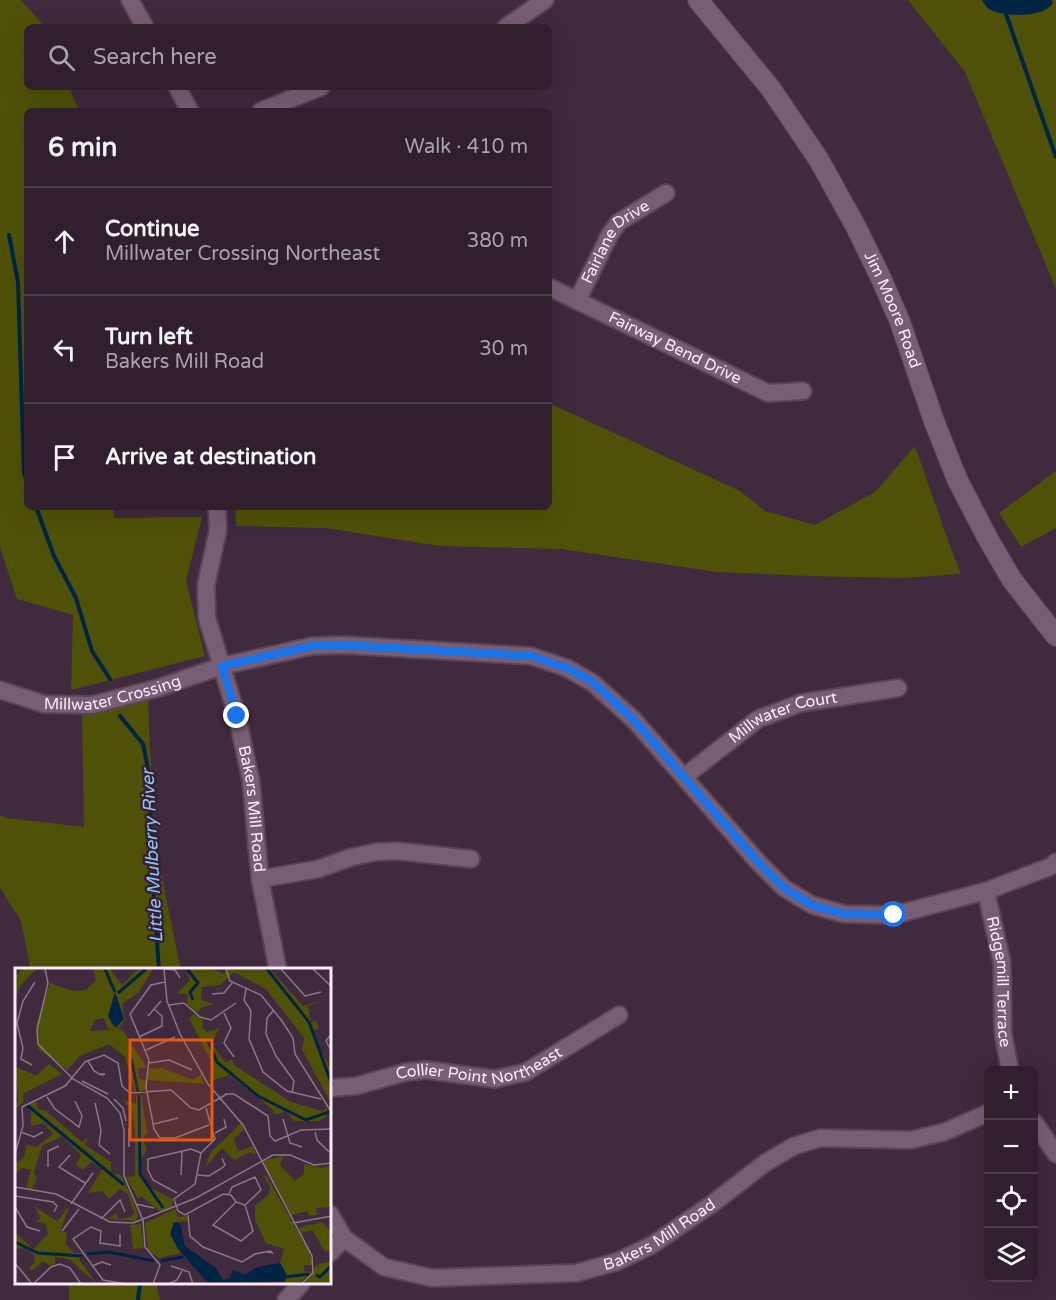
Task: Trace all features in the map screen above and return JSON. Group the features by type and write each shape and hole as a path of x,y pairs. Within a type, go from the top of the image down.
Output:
{"street":[{"path":"130,0 143,24"},
{"path":"510,24 545,0"},
{"name":"Jim Moore Road","path":"698,0 771,89 824,170 856,228 896,312 957,479 1012,580 1056,636"},
{"path":"179,90 188,108"},
{"path":"268,108 314,90"},
{"name":"Fairlane Drive","path":"577,301 610,234 619,222 666,193"},
{"name":"Fairway Bend Drive","path":"552,288 768,393 802,391"},
{"name":"Bakers Mill Road","path":"217,510 218,530 206,585 207,618 237,716 251,781 260,879 278,968"},
{"name":"Millwater Crossing","path":"0,690 44,704 92,705 158,688 222,666 312,646 344,645 531,656 567,668 593,682 634,720 758,862 784,888 812,905 844,914 894,915 986,891 1052,866 1056,862"},
{"name":"Millwater Court","path":"684,777 758,719 801,703 898,688"},
{"path":"260,879 318,869 352,857 376,852 397,851 471,858"},
{"name":"Ridgemill Terrace","path":"986,891 1002,963 1003,1033 1009,1066"},
{"name":"Collier Point Northeast","path":"332,1088 356,1086 406,1072 426,1070 495,1079 505,1077 526,1071 619,1015"},
{"name":"Bakers Mill Road","path":"332,1217 344,1238 384,1267 432,1278 576,1273 616,1262 652,1245 765,1164 794,1146 820,1138 911,1140 944,1132 984,1115"},
{"path":"1038,1128 1056,1154"},
{"path":"332,1251 344,1238"},
{"path":"286,1300 300,1285"}],"shaded area":[{"path":"0,0 21,0 42,24 24,24 24,90 70,90 78,108 24,108 24,510 113,510 114,518 202,517 186,581 205,656 71,690 73,615 17,599 0,547"},
{"path":"908,0 982,0 988,9 1028,14 1053,3 1051,0 1056,0 1056,289 965,72"},
{"path":"552,404 740,491 765,511 815,525 875,492 915,446 961,574 902,578 717,572 561,549 440,546 325,528 236,526 235,510 552,510"},
{"path":"1056,471 1056,528 1021,547 999,513"},
{"path":"148,699 153,814 162,878 181,968 31,968 21,921 0,888 0,815 7,818 84,827 82,715"},
{"path":"69,1285 158,1285 160,1300 69,1300"}],"water":[{"path":"982,0 1051,0 1053,2 1043,11 1015,15 991,10"}],"waterway":[{"path":"1006,14 1056,157"},
{"name":"Little Mulberry River","path":"9,235 18,282 24,473"},
{"name":"Little Mulberry River","path":"37,510 54,556 76,598 92,651 110,679"},
{"name":"Little Mulberry River","path":"120,716 143,744 150,779 151,856 159,968"},
{"name":"Little Mulberry River","path":"138,1300 140,1285"}],"route":[{"path":"237,716 222,666 312,646 344,645 531,656 567,668 593,682 634,720 758,862 784,888 812,905 844,914 894,915"}]}
